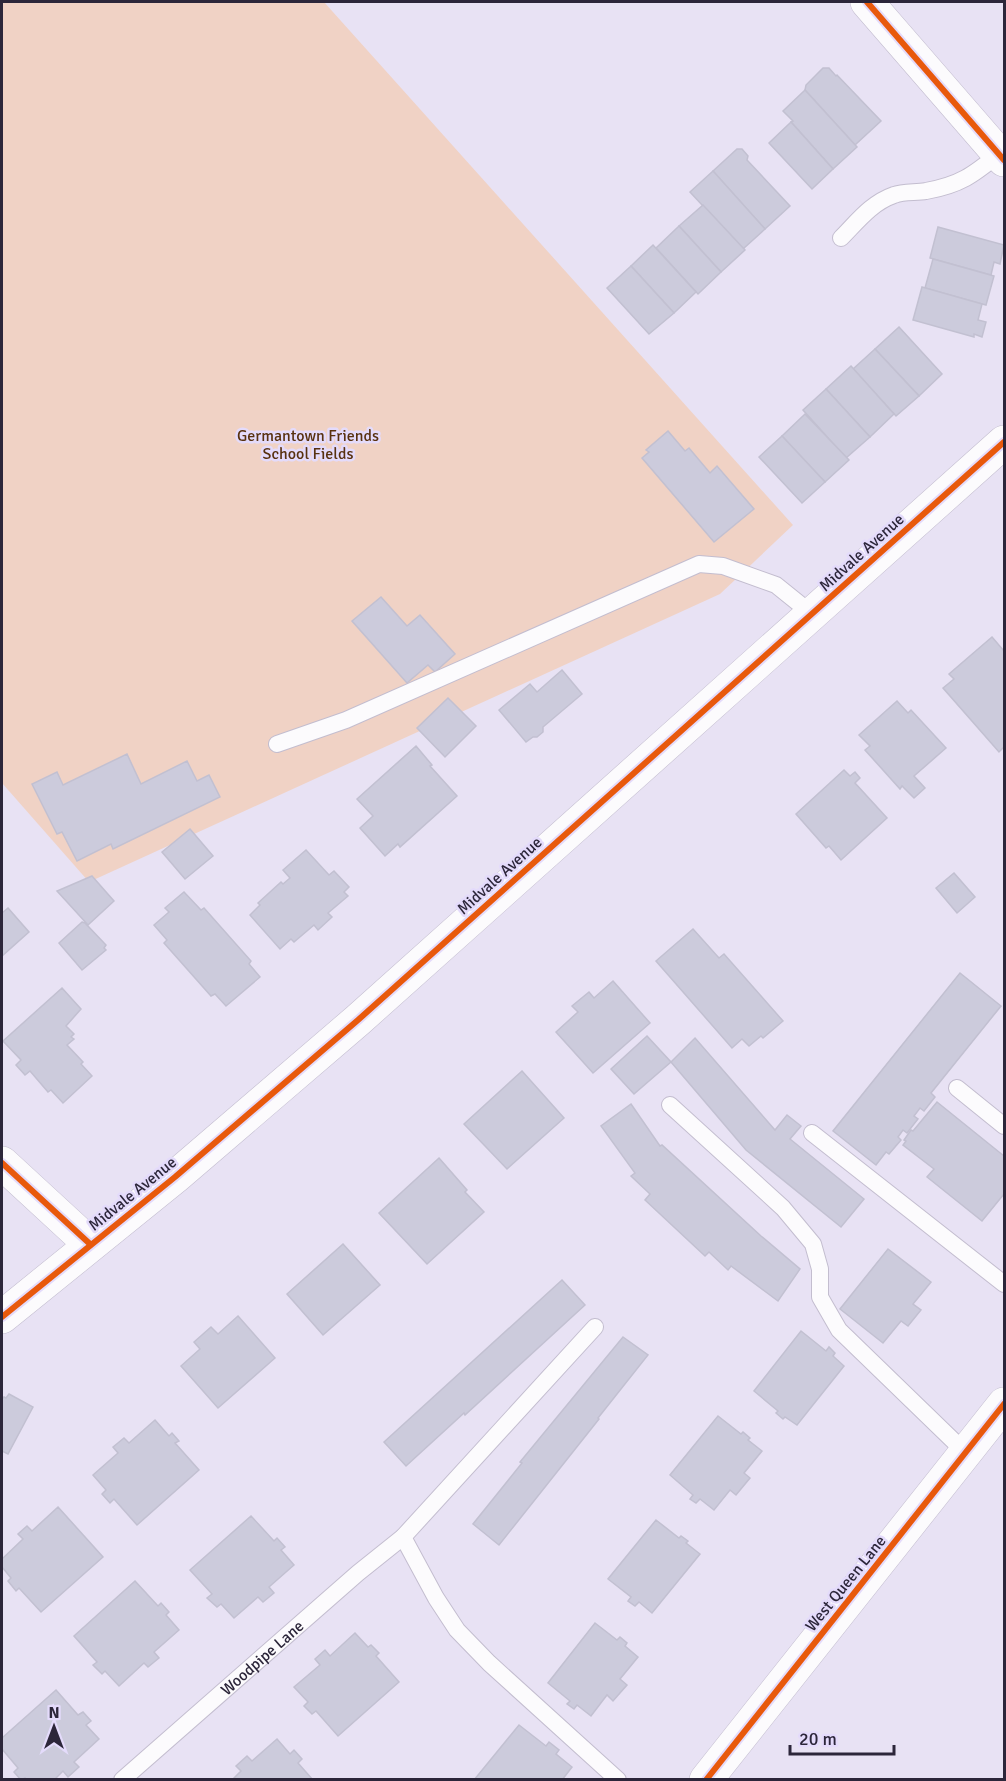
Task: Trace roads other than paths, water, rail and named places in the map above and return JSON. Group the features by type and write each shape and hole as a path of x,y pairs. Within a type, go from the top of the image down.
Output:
{"street":[{"path":"867,2 1002,157"},
{"name":"Midvale Avenue","path":"2,1317 175,1177 358,1020 1005,442"},
{"path":"2,1162 90,1244"},
{"name":"West Queen Lane","path":"706,1779 1005,1404"}],"lane":[{"path":"840,238 873,205 896,194 923,192 950,186 1002,157"},
{"path":"277,744 346,720 699,564 723,566 776,585 812,614"},
{"path":"957,1088 1005,1126"},
{"path":"670,1105 783,1208 813,1244 820,1269 820,1297 839,1330 966,1453"},
{"path":"812,1133 1005,1284"},
{"name":"Woodpipe Lane","path":"122,1779 358,1573 403,1537 594,1327"},
{"path":"403,1537 436,1598 457,1630 489,1664 618,1779"}],"park label":[{"name":"Germantown Friends School Fields","path":"308,444"}]}
